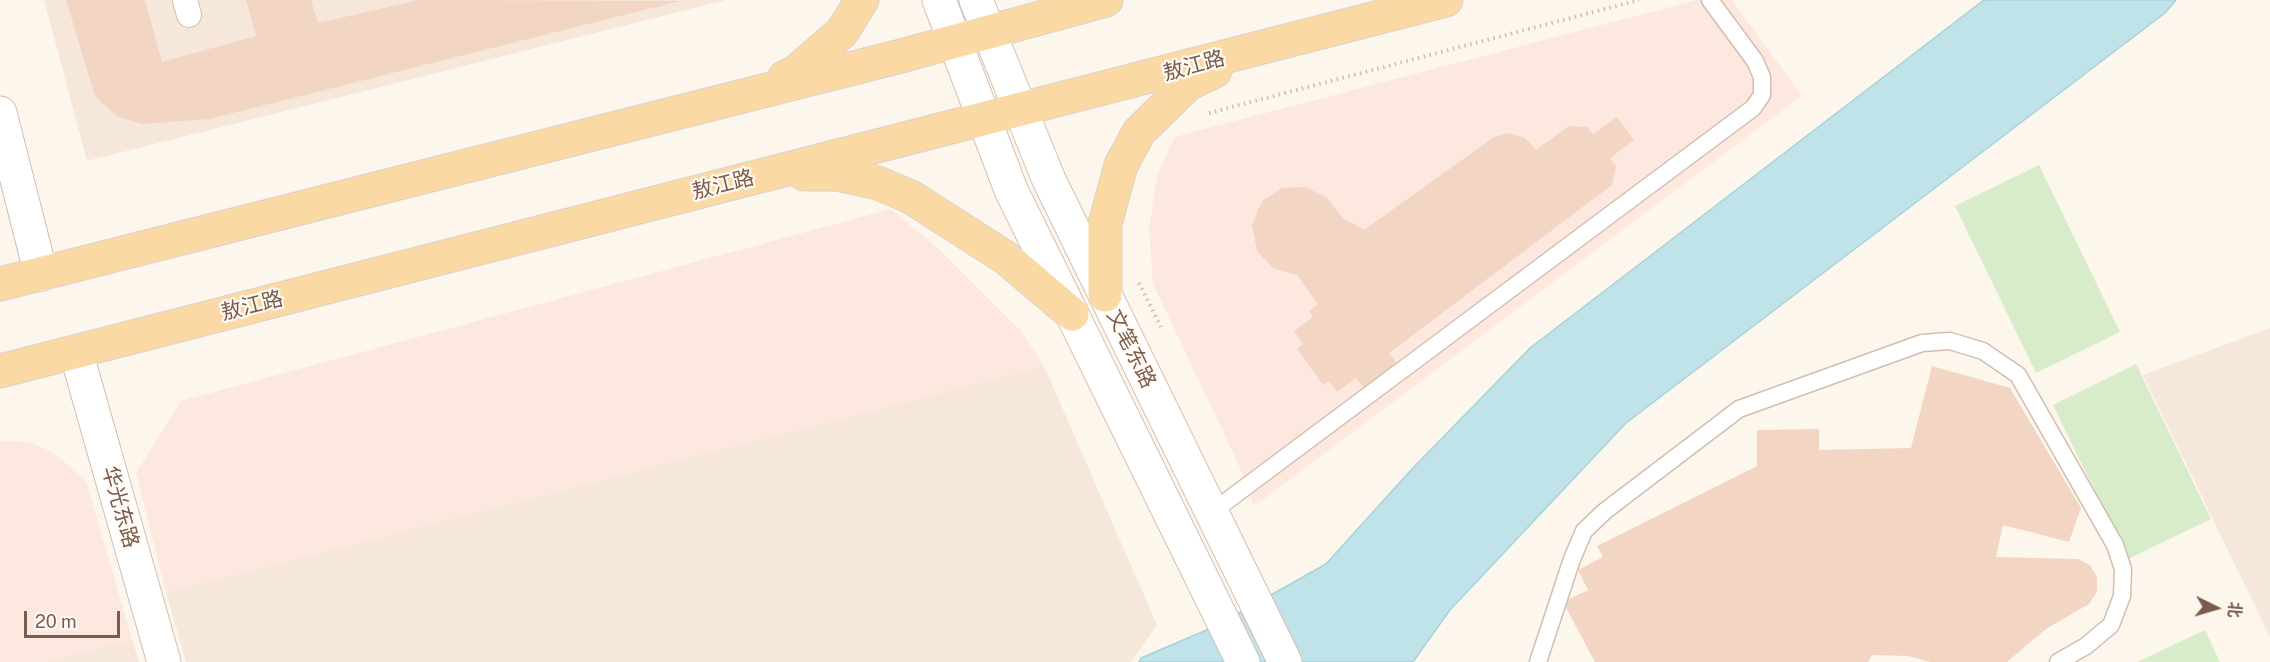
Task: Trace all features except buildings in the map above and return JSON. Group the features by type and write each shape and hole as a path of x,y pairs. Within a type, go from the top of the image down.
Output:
{"main road":[{"path":"753,93 797,71 842,32 862,0"},
{"name":"文笔东路","path":"939,0 1011,190 1243,662"},
{"name":"文笔东路","path":"976,0 1049,180 1285,662"},
{"path":"0,284 753,93 1106,0"},
{"name":"敖江路","path":"0,371 1446,0"},
{"path":"1105,295 1106,224 1121,165 1139,132 1188,84 1227,64 1300,38"},
{"path":"0,113 41,274"},
{"path":"766,174 836,174 878,183 911,197 1006,258 1072,314"},
{"name":"华光东路","path":"76,352 164,662"}],"lane":[{"path":"1212,512 1753,108 1762,94 1762,77 1755,61 1710,0"},
{"path":"1538,662 1572,559 1584,531 1605,511 1739,409 1922,343 1950,341 1983,351 2018,375 2115,545 2123,569 2122,596 2111,625 2086,646 2058,662"}],"path":[{"path":"1207,114 1639,0"}],"shaded area":[{"path":"44,0 726,0 87,161"},
{"path":"1697,0 1732,0 1802,96 1254,506 1238,463 1153,284 1149,229 1157,177 1174,137"},
{"path":"891,209 940,250 1021,331 1044,366 166,592 136,473 181,401"},
{"path":"2270,328 2270,637 2143,375"},
{"path":"1044,366 1157,625 1131,662 186,662 166,592"},
{"path":"0,442 28,442 44,448 60,458 86,481 132,639 43,662 0,662"},
{"path":"132,639 139,662 43,662"}],"green space":[{"path":"2039,165 2120,332 2036,373 1955,206"},
{"path":"2136,364 2211,519 2128,559 2053,405"},
{"path":"2205,630 2220,662 2137,662"}],"water":[{"path":"1984,0 2176,0 2165,13 1626,423 1450,610 1413,662 1139,662 1141,658 1216,626 1326,564 1411,470 1530,348"}]}
